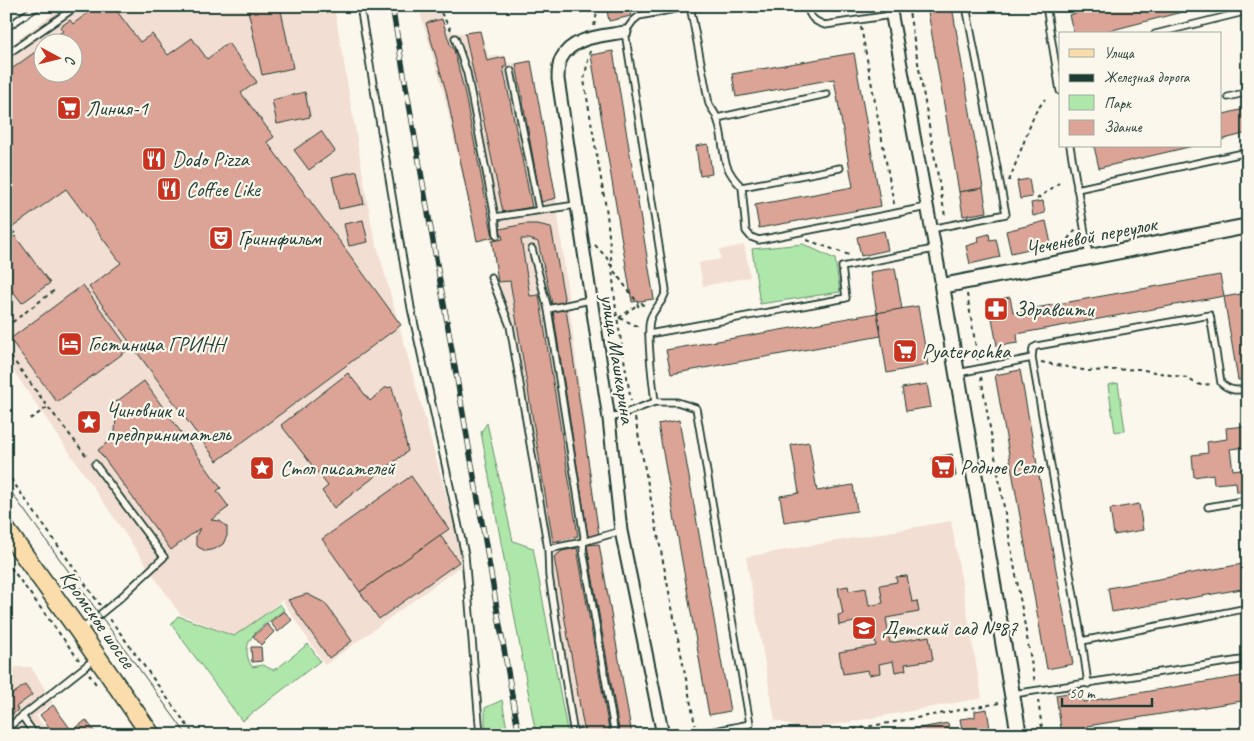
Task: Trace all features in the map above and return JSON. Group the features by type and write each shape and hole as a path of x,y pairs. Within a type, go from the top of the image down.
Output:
{"main road":[{"name":"Кромское шоссе","path":"6,530 79,631 91,662 151,735"}],"street":[{"path":"890,11 958,373 1019,735"},
{"name":"улица Машкарина","path":"626,32 578,42 570,47 560,60 558,79 608,419 621,532 663,735"},
{"name":"Чеченевой переулок","path":"942,286 1248,226"}],"lane":[{"path":"6,28 38,6"},
{"path":"6,55 77,6"},
{"path":"360,6 411,308 466,555 480,735"},
{"path":"655,402 649,334 650,321 657,306 665,298 666,290 626,32 632,21 639,16 690,6 710,104 717,118 727,169 731,178 742,187 746,231 751,237 759,240 927,207"},
{"path":"807,6 810,17 826,25 860,20 890,11"},
{"path":"931,229 1006,214 966,6"},
{"path":"1046,6 1057,58 1059,80"},
{"path":"1163,32 1248,11"},
{"path":"455,38 466,73 497,235"},
{"path":"511,71 539,210"},
{"path":"1228,97 1248,92"},
{"path":"717,118 827,94"},
{"path":"1070,148 1089,256"},
{"path":"1077,189 1248,152"},
{"path":"742,187 840,168"},
{"path":"495,218 576,205"},
{"path":"532,249 548,309 584,536 582,550 615,735"},
{"path":"649,334 846,298 842,267 934,249"},
{"path":"491,278 510,326 548,549 549,576 574,735"},
{"path":"548,309 590,304"},
{"path":"1088,684 1032,358 1033,348 1210,315 1221,383 1227,389 1237,391 1248,389"},
{"path":"958,373 1032,358"},
{"path":"608,419 655,402 677,402 696,408 750,724 696,735"},
{"path":"79,631 120,598 164,556 95,464"},
{"path":"1208,507 1248,500"},
{"path":"548,549 621,532"},
{"path":"1082,641 1248,608"},
{"path":"1011,694 1248,659"},
{"path":"6,729 91,662"},
{"path":"22,716 35,735"}],"path":[{"path":"437,6 455,38"},
{"path":"597,6 598,13 584,80 607,214 618,317 633,411 696,735"},
{"path":"908,6 946,226"},
{"path":"860,20 896,214"},
{"path":"1002,195 1018,161 1035,113 1045,99"},
{"path":"1038,199 1059,183"},
{"path":"1054,246 1063,244 1083,222"},
{"path":"6,238 15,232"},
{"path":"791,234 870,261"},
{"path":"580,235 596,246 607,258 637,304 618,317"},
{"path":"965,281 1043,735"},
{"path":"6,327 56,289"},
{"path":"590,304 640,327 649,334"},
{"path":"6,350 84,453"},
{"path":"1032,358 1069,368 1088,370 1138,369 1187,378 1201,385 1221,383"},
{"path":"30,419 48,407"},
{"path":"6,561 91,662"},
{"path":"822,735 999,703"}],"shaded area":[{"path":"63,6 334,6 372,228 465,563 325,665 282,600 237,637 180,614 6,360 6,49"},
{"path":"418,6 437,6 448,31 459,33 480,31 489,57 505,55 508,64 531,61 556,198 596,521 632,735 579,735 491,239 477,241 443,90"},
{"path":"744,245 750,277 703,286 699,263 721,259 719,250"},
{"name":"Детский сад №87","path":"951,521 982,698 805,730 775,720 746,557"},
{"path":"16,667 31,667 53,702 36,716 51,735 6,735 6,673"}],"green space":[{"path":"803,244 835,259 840,292 760,304 752,249"},
{"path":"1118,383 1125,430 1115,432 1108,385"},
{"path":"487,423 513,541 533,548 568,735 536,735 481,432"},
{"path":"280,604 284,610 261,627 250,641 247,648 252,667 263,665 273,670 308,644 320,661 242,721 171,624 178,616 234,636"},
{"path":"502,700 508,735 485,735 485,708"}],"building":[{"path":"97,6 113,6 140,42 152,34 168,55 192,38 207,59 228,43 257,82 241,93 274,137 267,142 401,325 217,461 89,287 121,263 66,189 6,232 6,73 32,54 32,82 82,82 82,32 62,32 63,31 60,27 70,20 73,24"},
{"path":"264,6 280,6 293,68 262,75 248,10"},
{"path":"606,6 629,6 631,16 609,21"},
{"path":"927,6 952,6 983,188 959,192"},
{"path":"1103,6 1205,6 1105,32 1073,32 1069,15"},
{"path":"442,19 450,44 454,50 464,90 493,237 477,241 446,91 426,23"},
{"path":"480,31 487,61 505,57 507,67 503,67 532,207 503,212 465,33"},
{"path":"613,51 654,299 632,302 591,55"},
{"path":"854,53 881,206 759,228 755,205 853,187 834,79 736,97 732,74"},
{"path":"531,61 556,198 541,202 516,64"},
{"path":"305,92 310,117 277,124 272,100"},
{"path":"1248,108 1248,133 1222,140 1222,114"},
{"path":"321,131 335,151 309,170 294,150"},
{"path":"708,144 712,174 700,176 696,146"},
{"path":"1094,148 1184,148 1099,168"},
{"path":"357,171 364,204 339,209 332,177"},
{"path":"1029,179 1032,197 1020,199 1017,181"},
{"path":"983,188 987,212 963,216 959,192"},
{"path":"1043,201 1045,213 1033,216 1031,203"},
{"path":"363,220 368,242 349,246 344,224"},
{"path":"1046,221 1051,244 1011,253 1006,231"},
{"path":"525,224 551,227 565,303 552,304 538,242 521,239 530,296 539,295 578,536 553,542 510,281 498,282 492,241 503,239 500,229"},
{"path":"884,231 888,250 861,256 857,237"},
{"path":"989,234 990,240 996,239 1000,257 970,264 966,246 979,242 978,237"},
{"path":"15,236 50,283 22,303 6,282 6,242"},
{"path":"895,268 902,309 877,313 870,272"},
{"path":"1220,275 1224,296 1017,334 1018,343 997,346 989,301 1010,297 1013,312"},
{"name":"Гостиница ГРИНН","path":"83,285 129,349 57,402 10,339"},
{"path":"1246,293 1248,305 1248,379 1238,380 1224,297"},
{"name":"Pyaterochka","path":"918,306 928,365 887,373 877,313"},
{"path":"566,309 599,535 588,537 553,311"},
{"path":"877,313 881,336 671,374 666,350"},
{"path":"1020,370 1073,664 1047,669 995,375"},
{"path":"348,373 370,401 385,388 392,387 408,451 334,508 322,491 328,486 281,425"},
{"path":"144,381 221,488 217,491 229,507 211,520 220,521 227,527 227,536 223,544 215,549 206,551 198,547 196,536 200,528 171,550 98,450 108,442 115,432 116,417 112,405"},
{"path":"927,384 931,407 906,411 902,388"},
{"path":"679,420 730,711 709,715 658,424"},
{"path":"1246,426 1248,447 1230,449 1233,470 1248,468 1248,491 1237,492 1236,482 1214,484 1213,474 1194,477 1192,455 1208,453 1207,442 1227,439 1226,428"},
{"path":"809,442 817,491 853,485 857,511 784,522 780,496 799,493 791,445"},
{"path":"952,454 956,476 936,479 932,458"},
{"path":"411,476 449,529 360,592 322,539"},
{"path":"1139,504 1143,530 1114,535 1110,509"},
{"path":"440,535 459,562 379,619 360,592"},
{"path":"599,544 632,735 620,735 587,545"},
{"path":"577,548 610,735 585,735 554,557 562,551"},
{"path":"1243,564 1247,588 1112,612 1108,588"},
{"path":"907,576 912,602 917,601 919,612 886,618 890,643 929,636 933,660 905,664 906,670 895,672 893,661 879,664 880,673 869,675 868,670 843,674 839,652 876,646 871,619 839,625 838,615 843,614 838,588 848,586 849,591 866,588 869,606 883,603 880,585 897,582 896,577"},
{"path":"307,594 325,603 352,641 329,658 288,600"},
{"path":"284,611 292,620 278,632 270,622"},
{"path":"267,624 274,632 261,645 253,636"},
{"path":"251,647 261,647 262,661 252,662"},
{"path":"1248,675 1248,700 1087,726 1088,735 1062,735 1056,695 1081,691 1083,702"},
{"path":"25,685 32,695 16,707 18,710 6,719 6,699"},
{"path":"53,705 72,731 86,720 97,735 55,735 40,715"},
{"path":"987,709 991,735 963,735 960,719 975,717 975,711"},
{"path":"948,723 950,735 881,735"}],"tram line":[{"path":"6,485 187,735"}],"railway":[{"path":"392,6 519,735"}],"place":[{"name":"Линия-1","path":"69,108"},
{"name":"Dodo Pizza","path":"154,159"},
{"name":"Coffee Like","path":"169,189"},
{"name":"Гриннфильм","path":"221,238"},
{"name":"Здравсити","path":"996,309"},
{"name":"Гостиница ГРИНН","path":"70,344"},
{"name":"Pyaterochka","path":"905,351"},
{"name":"Чиновник и предприниматель","path":"89,422"},
{"name":"Родное Село","path":"943,467"},
{"name":"Стол писателей","path":"262,468"},
{"name":"Детский сад №87","path":"864,628"}]}
